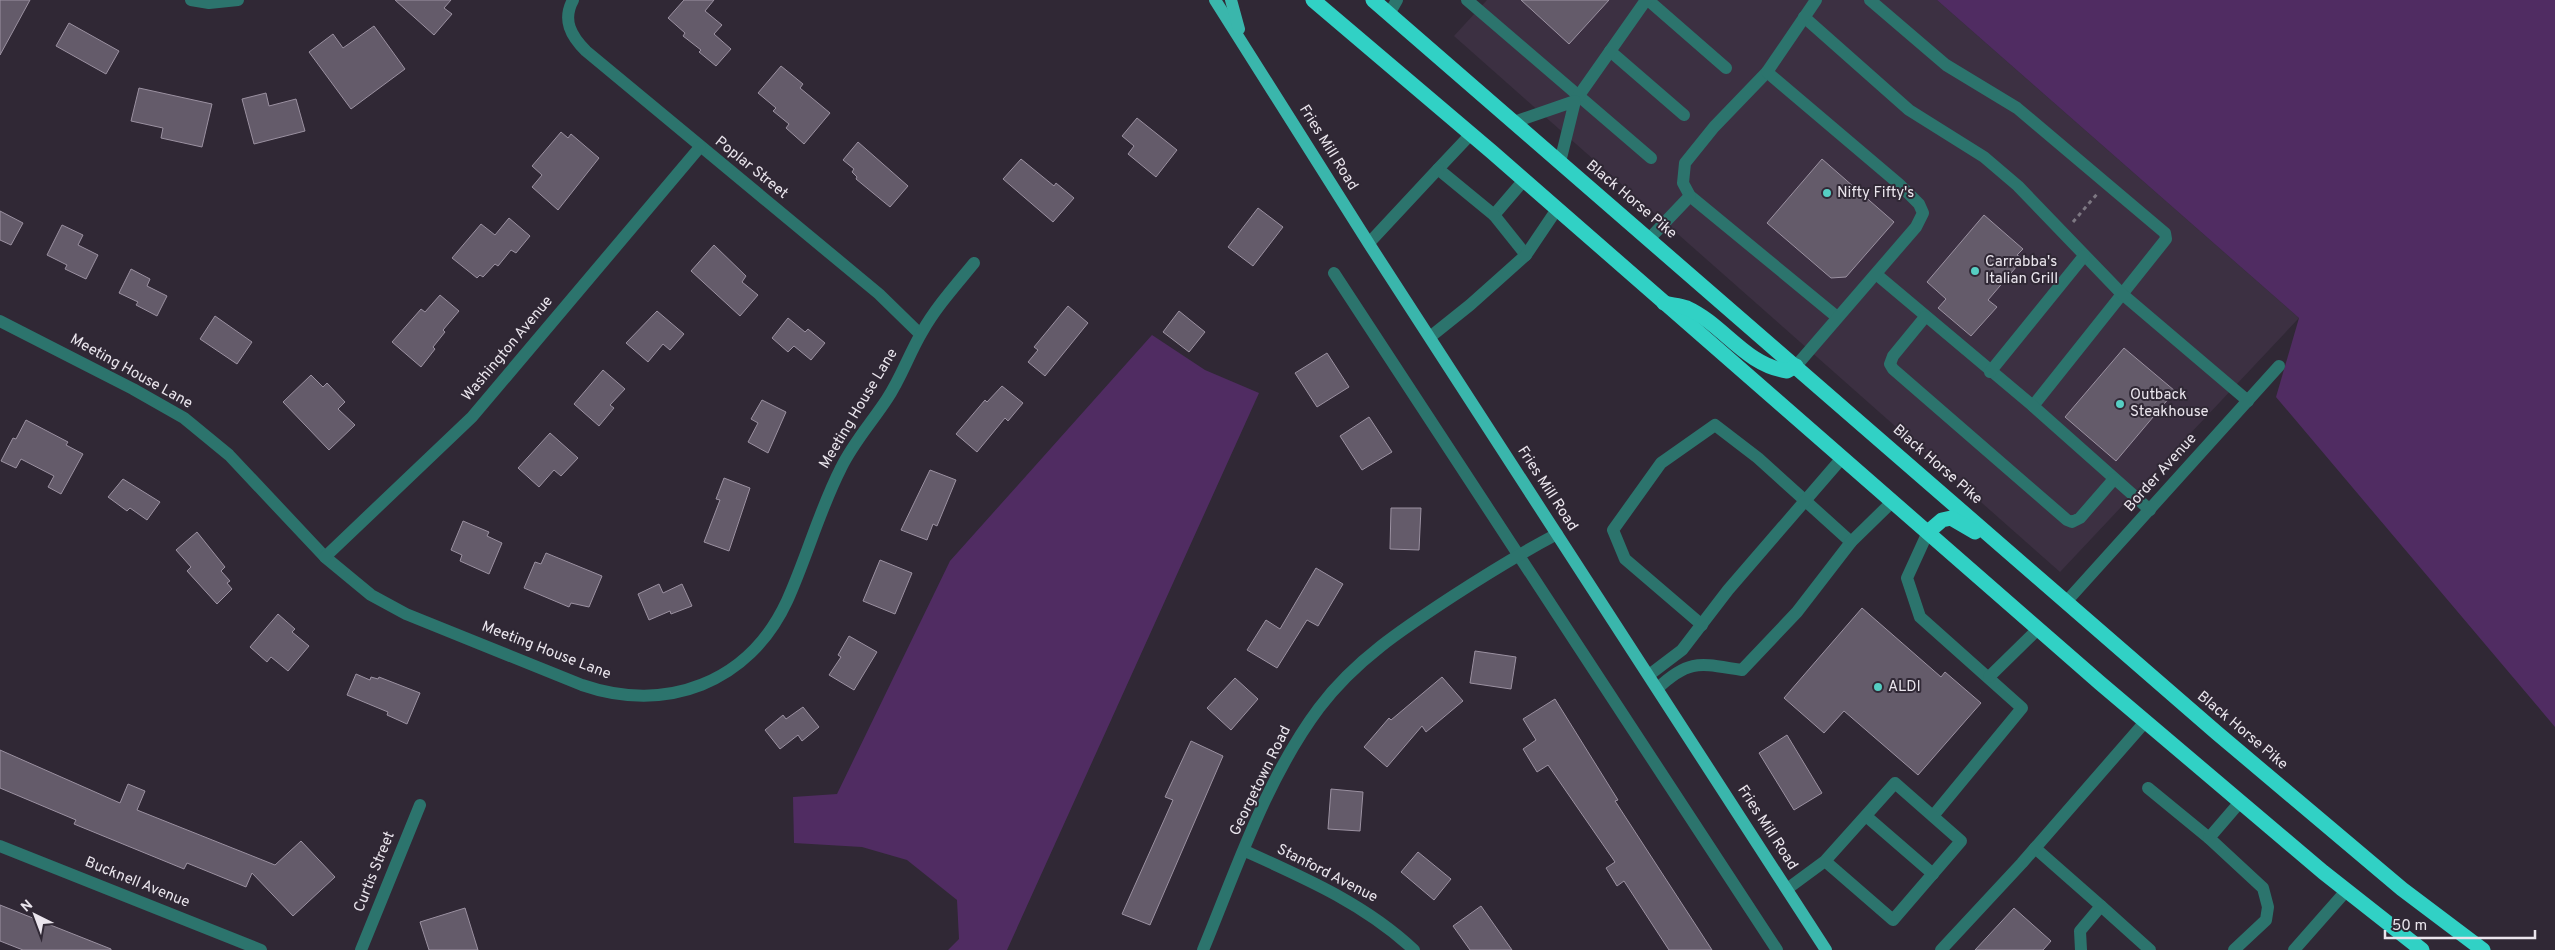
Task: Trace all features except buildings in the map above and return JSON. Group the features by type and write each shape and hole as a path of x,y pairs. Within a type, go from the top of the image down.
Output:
{"highway":[{"path":"1313,0 1471,134 2145,722 2416,948"},
{"name":"Black Horse Pike","path":"1373,0 1650,238 2066,602 2402,889 2483,950"},
{"path":"1663,303 1686,308 1713,324 1760,363 1787,371 1796,366"},
{"path":"1928,532 1942,520 1951,518 1961,522 2028,568"}],"main road":[{"name":"Fries Mill Road","path":"1215,0 1369,243 1826,950"},
{"name":"Fries Mill Road","path":"1231,0 1243,43"}],"street":[{"path":"191,0 209,3 238,0"},
{"name":"Poplar Street","path":"573,0 569,7 567,22 570,32 586,51 879,294 920,334"},
{"path":"1389,14 1397,0"},
{"path":"1467,0 1577,98 1651,158"},
{"path":"1560,162 1577,98 1647,0 1726,68"},
{"path":"1816,0 1767,72 1714,127 1685,163 1683,184 1690,196 1837,317"},
{"path":"1870,0 1946,64 2017,108 2166,233 2166,239 2121,293 2033,406"},
{"path":"1804,17 1909,110 1984,157 2018,186 2121,293 2248,401"},
{"path":"1610,51 1684,115"},
{"path":"1767,72 1919,204 1923,213 1916,228 1796,366"},
{"path":"1514,122 1577,98"},
{"path":"1369,243 1471,134"},
{"name":"Washington Avenue","path":"325,556 472,417 700,147"},
{"path":"1438,169 1494,215 1526,255"},
{"path":"1494,215 1524,180"},
{"path":"1650,238 1690,196"},
{"path":"1430,337 1470,306 1526,255 1557,209"},
{"path":"1990,372 2084,256"},
{"name":"Meeting House Lane","path":"0,321 133,389 184,418 229,455 325,556 371,596 393,608 596,690 651,696 676,693 701,685 736,665 774,625 787,600 841,468 888,398 920,334 944,299 974,263"},
{"path":"1334,273 1777,950"},
{"path":"1876,274 1990,372 2033,406 2150,510"},
{"path":"1926,317 1893,356 1890,364 1893,369 2066,520 2072,522 2080,518 2114,479"},
{"name":"Border Avenue","path":"2066,602 2279,366"},
{"path":"1702,625 1624,559 1613,530 1660,463 1714,426 1758,458 1804,503 1851,542"},
{"path":"1649,674 1682,650 1728,590 1842,458"},
{"path":"1658,688 1676,671 1701,664 1742,670 1797,612 1851,542 1893,501"},
{"path":"1928,532 1907,578 1920,617 2022,708 1932,816"},
{"name":"Georgetown Road","path":"1203,950 1244,851 1287,759 1311,720 1334,691 1384,643 1518,555 1557,534"},
{"path":"1989,677 2038,629"},
{"path":"1942,950 2036,848 2145,722"},
{"path":"1787,889 1826,861 1895,783 1961,841 1892,920 1826,861"},
{"path":"2148,788 2209,838 2263,888 2268,906 2266,920 2234,950"},
{"path":"2209,838 2240,802"},
{"name":"Curtis Street","path":"361,950 420,805"},
{"path":"1866,816 1933,874"},
{"name":"Bucknell Avenue","path":"0,846 261,950"},
{"path":"2036,848 2150,950"},
{"name":"Stanford Avenue","path":"1244,851 1352,902 1375,917 1414,950"},
{"path":"2294,950 2346,891"},
{"path":"2081,950 2080,931 2101,906"}],"path":[{"path":"2063,234 2106,183"}],"shaded area":[{"path":"1487,0 1937,0 2299,318 2060,572 1454,36"},
{"path":"1937,0 2555,0 2555,727 2276,397 2299,318"},
{"path":"1152,335 1205,370 1259,393 1007,950 948,950 959,939 957,900 907,860 862,847 794,843 793,797 837,794 950,561"}],"place":[{"name":"Nifty Fifty's","path":"1827,193"},
{"name":"Carrabba's Italian Grill","path":"1975,271"},
{"name":"Outback Steakhouse","path":"2120,404"},
{"name":"ALDI","path":"1878,687"}]}
